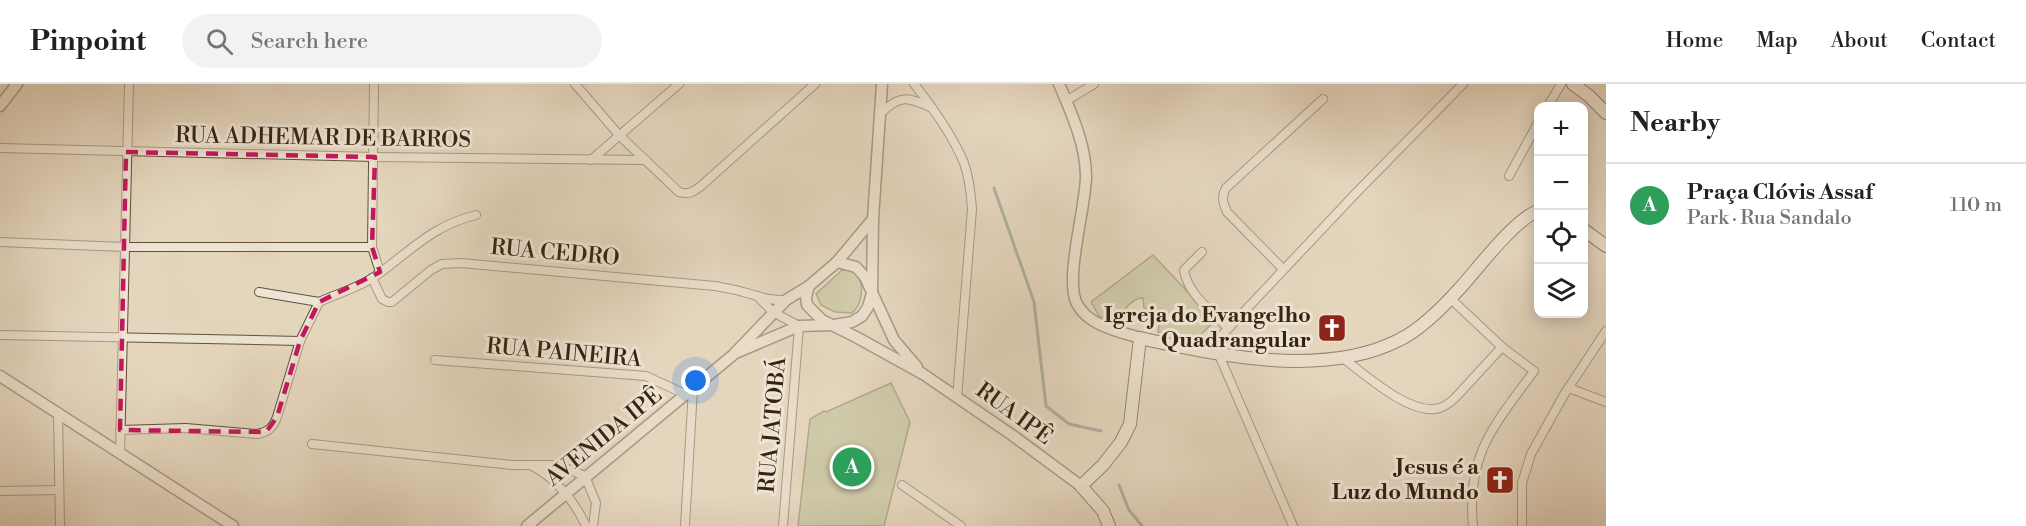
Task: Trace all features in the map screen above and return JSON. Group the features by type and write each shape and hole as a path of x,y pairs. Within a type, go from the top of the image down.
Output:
{"main road":[{"path":"1573,84 1606,113"},
{"path":"1109,526 1103,511 1081,486 1103,465 1121,442 1130,424 1140,338 1219,355 1285,360 1344,359 1399,341 1412,333 1451,299 1522,220 1534,214"},
{"path":"1588,233 1606,246"}],"street":[{"path":"0,106 17,84"},
{"path":"120,454 129,84"},
{"path":"374,84 375,157 372,247 380,272"},
{"path":"574,84 619,135 679,192 686,194 693,192 815,84"},
{"path":"591,160 679,84"},
{"path":"873,219 837,262 810,286 806,297 807,304 822,320 834,326 852,322 862,315 872,294 873,219 882,84"},
{"path":"914,84 933,108 964,164 972,209 957,398"},
{"path":"1059,84 1083,150 1086,176 1074,272 1076,302 1091,320 1140,338"},
{"path":"1066,101 1094,84"},
{"path":"1205,353 1462,84"},
{"path":"1550,102 1561,84"},
{"path":"880,114 891,103 903,99 911,99 933,108"},
{"path":"1283,269 1227,212 1223,194 1226,188 1253,161 1323,99"},
{"path":"1509,176 1534,132"},
{"name":"RUA ADHEMAR DE BARROS","path":"0,148 375,157 646,160"},
{"path":"259,292 319,302 372,278 432,232 476,215"},
{"path":"0,242 124,247 372,247"},
{"path":"1202,252 1184,270 1185,278 1199,298 1228,328"},
{"path":"837,262 856,267 865,277 872,294"},
{"name":"RUA CEDRO","path":"372,278 382,299 388,302 392,302 431,270 442,264 461,263 715,286 774,301 786,300"},
{"name":"AVENIDA IPÊ","path":"527,526 733,355 786,300 810,286"},
{"name":"RUA IPÊ","path":"872,294 894,340 923,374"},
{"path":"760,298 773,312 799,326"},
{"path":"1451,299 1502,347 1534,371 1491,429 1479,456 1472,486 1473,526"},
{"path":"120,429 186,428 257,434 266,432 273,426 289,384 300,341 319,302"},
{"name":"AVENIDA IPÊ","path":"733,355 799,326 834,326"},
{"name":"RUA JATOBÁ","path":"783,526 799,326"},
{"name":"RUA IPÊ","path":"834,326 923,374 1081,486"},
{"path":"1522,526 1520,502 1525,468 1531,454 1569,388 1606,331"},
{"path":"0,335 300,341"},
{"path":"1344,359 1397,397 1415,405 1436,409 1448,404 1456,397 1502,347"},
{"path":"1219,355 1293,526"},
{"name":"RUA PAINEIRA","path":"435,360 646,376 690,392"},
{"path":"0,376 58,412 222,523 234,526"},
{"path":"1569,388 1606,402"},
{"path":"685,526 690,392"},
{"path":"58,412 60,526"},
{"path":"312,444 532,466 558,465 585,476 596,503 593,526"},
{"path":"532,466 549,475 580,513 586,526"},
{"path":"902,484 961,526"},
{"path":"0,491 59,490"}],"highlighted area":[{"path":"126,152 375,157 372,247 380,272 319,302 300,341 277,417 266,432 120,430"}],"green space":[{"path":"1153,255 1215,321 1198,337 1158,332 1161,309 1155,312 1144,308 1143,298 1134,300 1115,322 1099,316 1091,302"},
{"path":"842,270 855,274 861,284 860,300 852,313 835,312 821,305 816,294"},
{"path":"891,383 910,422 884,526 798,526 810,419"}],"waterway":[{"path":"994,188 1034,302 1046,406 1069,424 1101,431"},
{"path":"1119,485 1129,510 1142,526"}],"place":[{"name":"Igreja do Evangelho Quadrangular","path":"1332,328"},
{"name":"Praça Clóvis Assaf","path":"852,467"},
{"name":"Jesus é a Luz do Mundo","path":"1500,480"}]}
